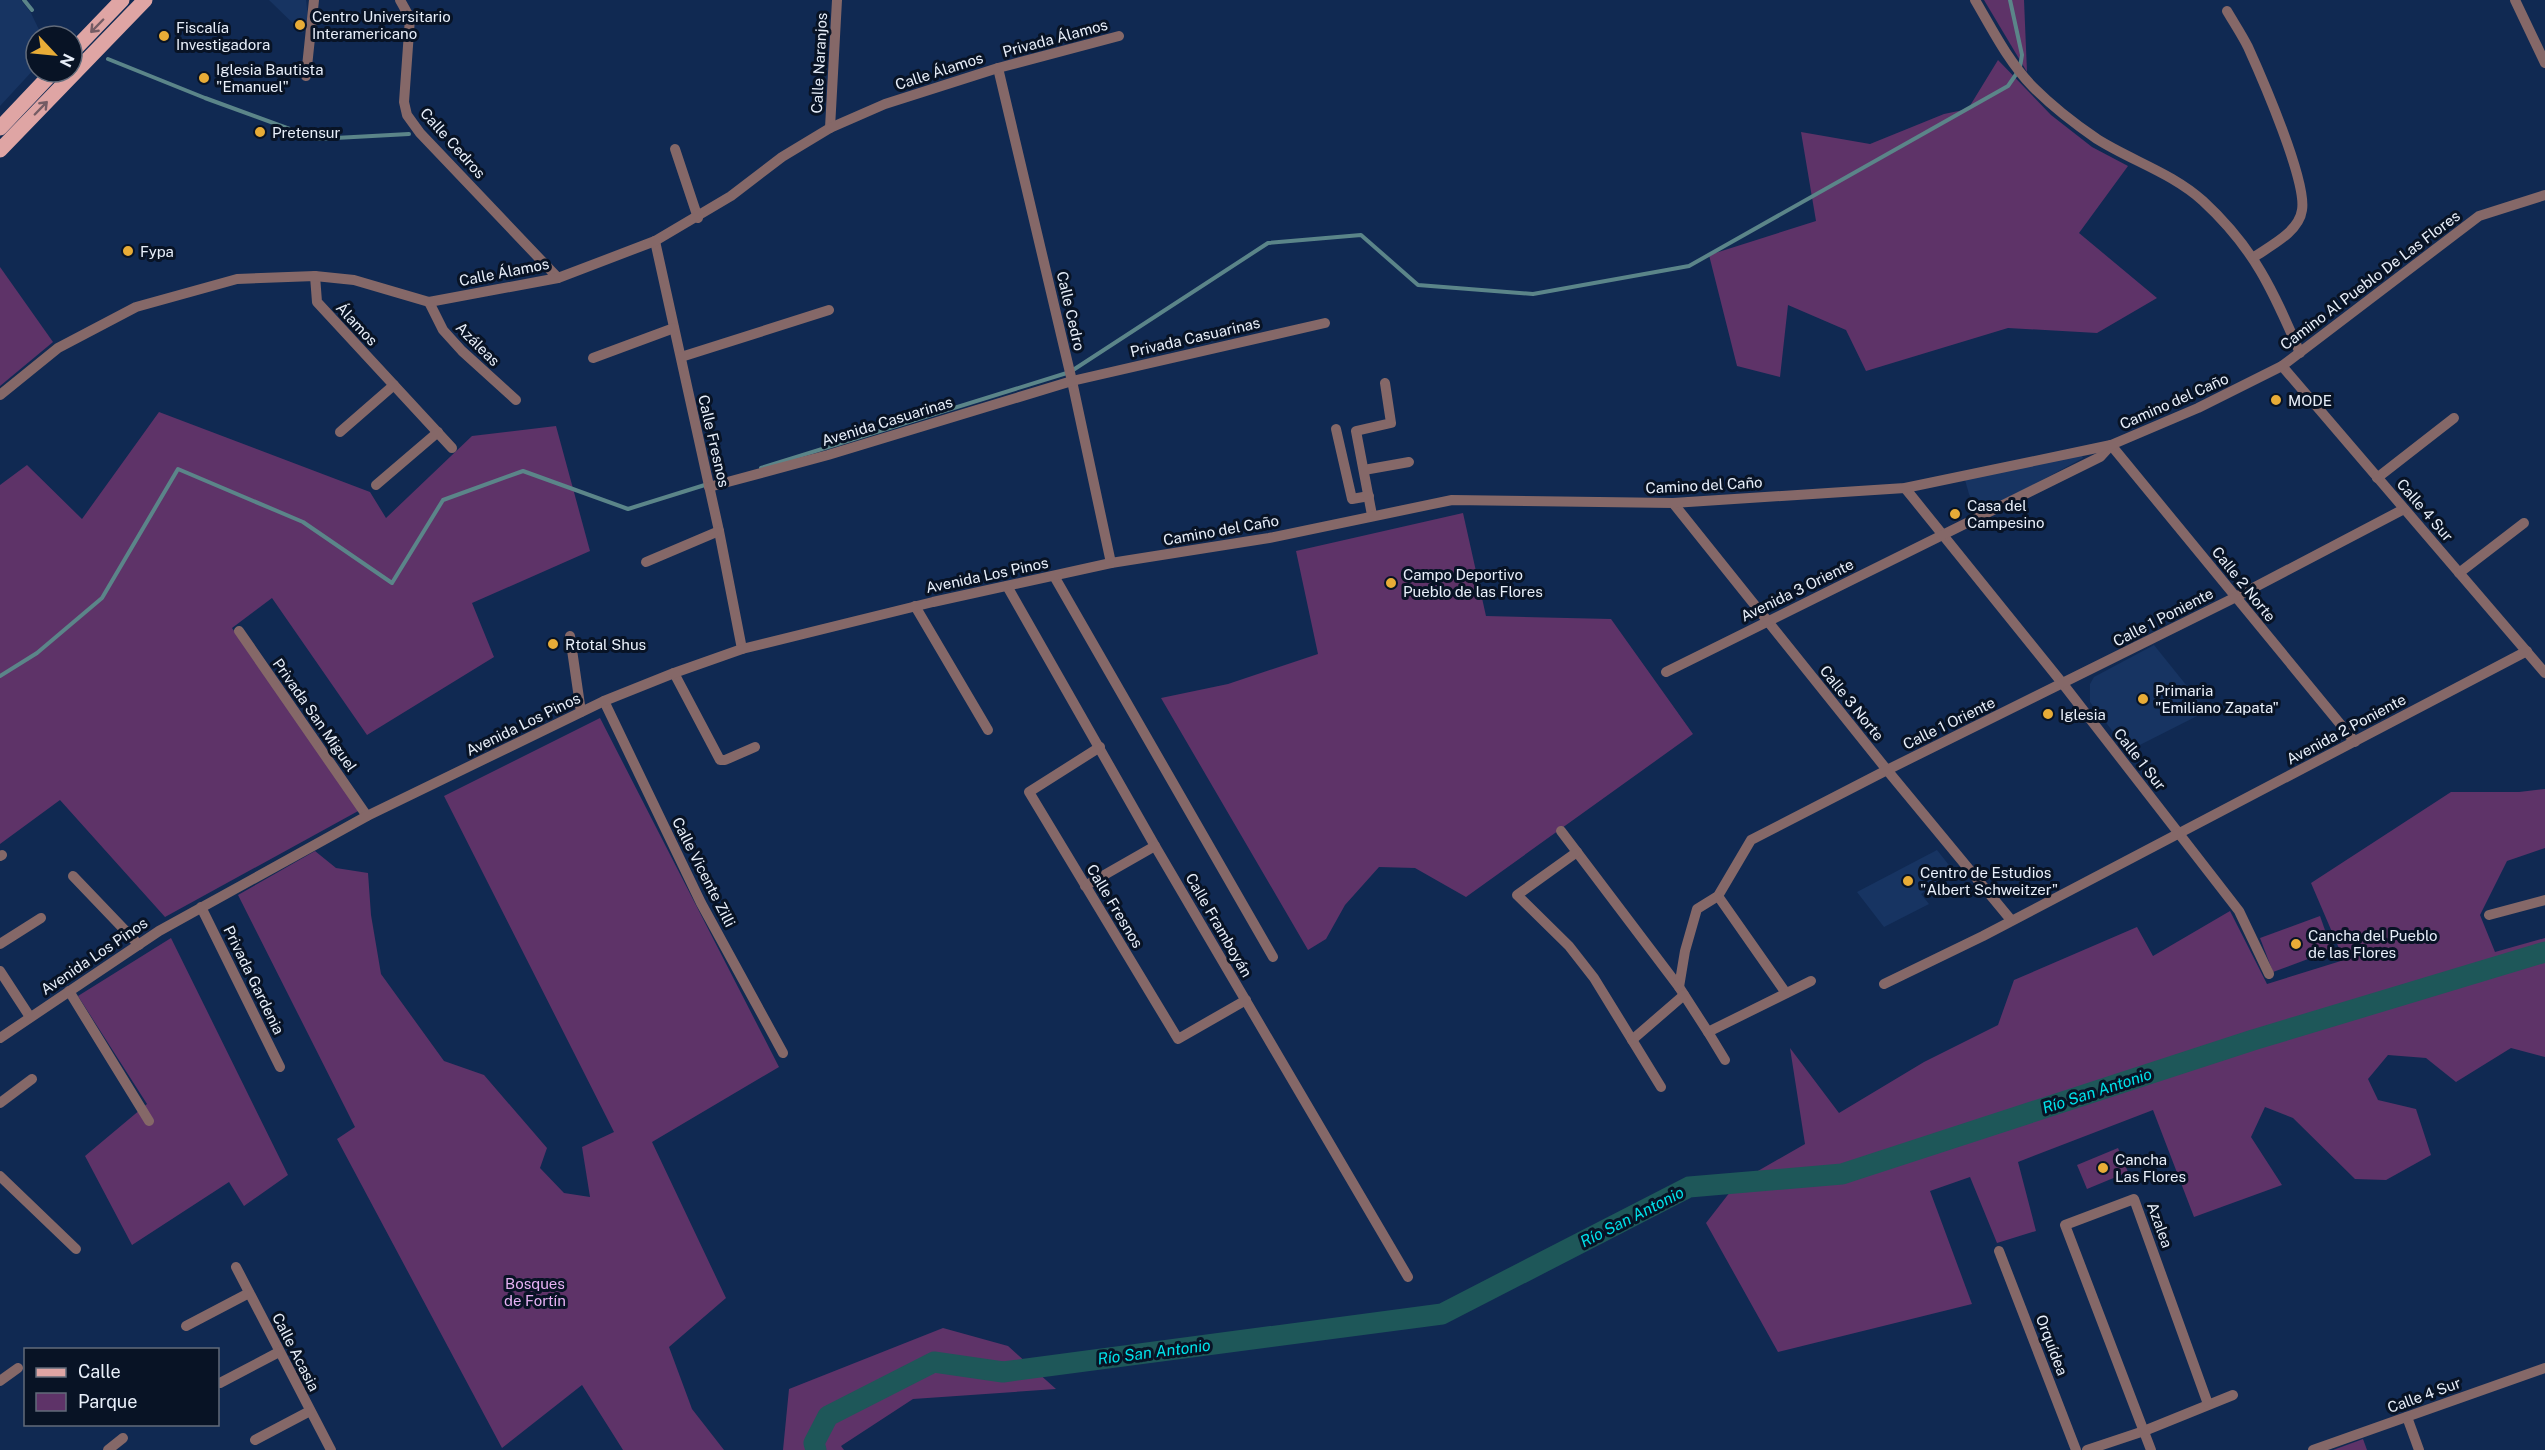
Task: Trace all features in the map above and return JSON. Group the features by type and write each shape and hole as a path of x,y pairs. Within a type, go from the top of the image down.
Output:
{"main road":[{"path":"84,40 122,0"},
{"path":"0,150 145,0"},
{"path":"0,128 42,84"}],"street":[{"path":"306,76 314,0"},
{"name":"Calle Cedros","path":"399,0 410,18 404,102 407,114 420,133 558,278"},
{"name":"Calle Naranjos","path":"830,128 837,0"},
{"path":"1975,0 2004,49 2032,86 2097,139 2192,193 2218,216 2254,257 2272,288 2300,353"},
{"path":"2515,0 2545,63"},
{"path":"2227,11 2247,46 2299,180 2302,210 2296,223 2289,232 2254,257"},
{"name":"Privada Álamos","path":"998,68 1119,36"},
{"name":"Calle Álamos","path":"0,395 58,348 136,307 237,279 315,276 354,280 429,302 558,278 656,241 698,218 782,157 830,128 885,104 998,68"},
{"name":"Calle Cedro","path":"998,68 1072,381 1112,563"},
{"path":"675,149 698,218"},
{"name":"Camino Al Pueblo De Las Flores","path":"2282,366 2479,216 2545,195"},
{"name":"Calle Fresnos","path":"656,241 719,531 742,649"},
{"name":"Álamos","path":"315,276 317,302 452,448"},
{"name":"Azáleas","path":"429,302 443,330 462,351 516,400"},
{"path":"681,357 829,310"},
{"name":"Privada Casuarinas","path":"1072,381 1325,323"},
{"path":"593,358 674,328"},
{"name":"Camino del Caño","path":"1112,563 1269,538 1452,500 1673,503 1905,488 2111,445 2199,408 2282,366"},
{"name":"Calle 4 Sur","path":"2282,366 2545,673"},
{"name":"Avenida Casuarinas","path":"709,487 828,455 1072,381"},
{"path":"1372,515 1356,431 1392,423 1385,383"},
{"path":"340,432 394,385"},
{"path":"2377,478 2454,418"},
{"path":"1336,429 1352,499 1369,496"},
{"path":"376,485 438,432"},
{"name":"Avenida 3 Oriente","path":"1666,672 2100,457 2111,445"},
{"name":"Calle 2 Norte","path":"2111,445 2355,742"},
{"path":"1364,470 1409,462"},
{"name":"Calle 1 Sur","path":"1905,488 2063,684 2239,912 2269,974"},
{"name":"Calle 3 Norte","path":"1673,503 1887,770 2011,920"},
{"name":"Calle 1 Poniente","path":"2063,684 2404,509"},
{"path":"2459,573 2524,523"},
{"path":"646,562 719,531"},
{"name":"Avenida Los Pinos","path":"0,1038 139,945 201,907 368,816 604,701 742,649 915,606 1112,563"},
{"path":"1054,576 1273,957"},
{"name":"Calle Framboyán","path":"1007,586 1155,846 1408,1277"},
{"path":"915,606 988,730"},
{"name":"Privada San Miguel","path":"238,631 368,816"},
{"path":"570,636 581,712"},
{"name":"Avenida 2 Poniente","path":"1884,984 2179,834 2527,651"},
{"path":"674,673 720,760 755,747"},
{"name":"Calle 1 Oriente","path":"1718,896 1751,840 2063,684"},
{"name":"Calle Vicente Zilli","path":"604,701 701,903 783,1053"},
{"name":"Calle Fresnos","path":"1100,747 1029,792 1178,1039 1246,1000"},
{"path":"1561,831 1681,991 1725,1060"},
{"path":"1085,886 1155,846"},
{"path":"1577,852 1517,895 1575,954 1594,978 1661,1088"},
{"path":"74,876 139,945"},
{"path":"1632,1040 1681,991 1685,951 1697,909 1718,896 1786,993"},
{"path":"2489,915 2545,900"},
{"name":"Privada Gardenia","path":"201,907 280,1067"},
{"path":"0,944 40,918"},
{"path":"0,970 30,1017"},
{"path":"1708,1032 1811,981"},
{"path":"69,991 149,1120"},
{"path":"0,1087 4,1100 32,1079"},
{"path":"0,1176 76,1249"},
{"name":"Azalea","path":"2151,1450 2065,1225 2134,1198 2208,1404"},
{"name":"Orquídea","path":"1999,1251 2076,1450"},
{"name":"Calle Acasia","path":"236,1267 331,1450"},
{"path":"186,1326 249,1293"},
{"path":"220,1383 279,1352"},
{"path":"0,1382 18,1368"},
{"name":"Calle 4 Sur","path":"2313,1450 2545,1368"},
{"path":"2087,1450 2144,1431 2233,1395"},
{"path":"255,1440 310,1411"},
{"path":"2407,1417 2419,1450"},
{"path":"108,1450 123,1438"}],"shaded area":[{"path":"0,0 21,0 36,24 24,24 24,80 0,106"},
{"name":"Centro Universitario Interamericano","path":"269,0 306,0 308,16 303,33"},
{"path":"2081,453 2083,458 1979,514 1969,494 1965,480"},
{"name":"Primaria \"Emiliano Zapata\"","path":"2154,645 2207,711 2128,751 2090,702 2090,684 2094,677"},
{"name":"Centro de Estudios \"Albert Schweitzer\"","path":"1937,850 1952,869 1921,894 1929,904 1884,927 1857,892"}],"green space":[{"path":"1984,0 2024,0 2027,72"},
{"path":"1998,60 2051,115 2092,147 2128,166 2079,233 2157,298 2097,333 2008,328 1866,371 1846,330 1788,305 1780,377 1737,366 1709,255 1816,221 1801,132 1870,144 1944,114 1968,109"},
{"path":"0,267 53,342 0,386"},
{"path":"159,412 370,492 386,518 472,436 556,426 590,551 472,603 494,657 367,735 272,598 232,628 360,810 165,917 60,800 0,844 0,485 27,465 82,519"},
{"path":"1463,513 1486,616 1611,619 1693,734 1466,897 1415,868 1379,867 1345,905 1326,939 1308,950 1161,698 1228,684 1318,654 1296,551"},
{"name":"Bosques de Fortín","path":"600,718 779,1067 652,1142 726,1298 669,1347 692,1409 724,1450 623,1450 582,1385 502,1448 337,1139 355,1127 238,895 315,851 336,868 368,873 371,915 381,974 444,1061 484,1075 547,1148 540,1168 564,1193 590,1197 582,1147 614,1132 444,796"},
{"path":"2545,789 2545,848 2507,861 2480,915 2495,952 2545,938 2545,1057 2511,1048 2456,1082 2426,1058 2388,1055 2368,1079 2378,1100 2416,1109 2431,1155 2386,1180 2355,1179 2293,1118 2265,1107 2251,1137 2282,1185 2194,1217 2153,1110 2018,1162 2036,1231 1997,1243 1970,1177 1930,1191 1972,1304 1778,1352 1706,1223 1737,1183 1805,1144 1790,1048 1839,1113 1924,1062 1998,1025 2014,980 2137,927 2153,956 2230,911 2267,984 2344,960 2311,883 2451,792 2519,792"},
{"name":"Cancha del Pueblo de las Flores","path":"2320,916 2332,950 2273,972 2260,938"},
{"path":"171,938 288,1175 244,1206 229,1182 132,1245 85,1156 147,1104 78,996"},
{"name":"Cancha Las Flores","path":"2118,1148 2128,1172 2087,1189 2077,1165"},
{"path":"943,1328 1008,1346 1056,1389 913,1399 841,1446 844,1450 783,1450 789,1389"},
{"path":"2363,1439 2367,1450 2333,1450"}],"waterway":[{"path":"24,0 32,10"},
{"path":"2010,0 2022,55 2020,67"},
{"path":"108,59 317,139 409,134"},
{"path":"761,468 1070,372 1268,243 1361,235 1418,285 1533,294 1689,266 2008,86 2017,73"},
{"path":"0,676 37,653 102,598 178,469 303,522 392,583 443,500 523,471 628,509 708,484"},
{"name":"Río San Antonio","path":"816,1450 814,1443 828,1416 934,1362 1003,1372 1442,1314 1689,1187 1842,1174 2253,1040 2545,952"}],"place":[{"name":"Centro Universitario Interamericano","path":"300,25"},
{"name":"Fiscalía Investigadora","path":"164,36"},
{"name":"Iglesia Bautista \"Emanuel\"","path":"204,78"},
{"name":"Pretensur","path":"260,132"},
{"name":"Fypa","path":"128,251"},
{"name":"MODE","path":"2276,400"},
{"name":"Casa del Campesino","path":"1955,514"},
{"name":"Campo Deportivo Pueblo de las Flores","path":"1391,583"},
{"name":"Rtotal Shus","path":"553,644"},
{"name":"Primaria \"Emiliano Zapata\"","path":"2143,699"},
{"name":"Iglesia","path":"2048,714"},
{"name":"Centro de Estudios \"Albert Schweitzer\"","path":"1908,881"},
{"name":"Cancha del Pueblo de las Flores","path":"2296,944"},
{"name":"Cancha Las Flores","path":"2103,1168"}]}
